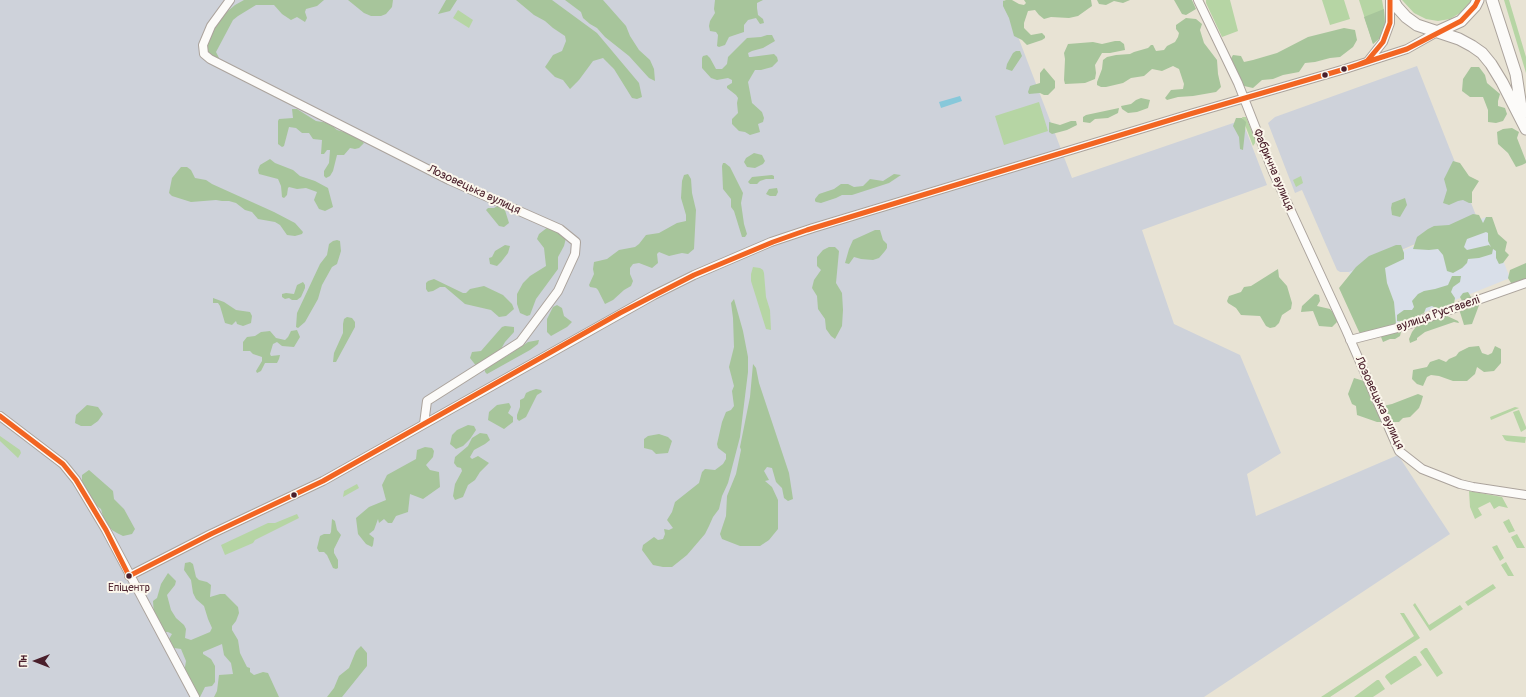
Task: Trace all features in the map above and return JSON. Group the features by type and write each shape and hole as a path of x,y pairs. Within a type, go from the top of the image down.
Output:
{"main road":[{"path":"1391,0 1406,17 1417,25 1439,32 1472,46 1482,53 1491,64 1525,126"},
{"path":"1439,32 1461,21 1475,6 1478,0"},
{"path":"1492,0 1516,74 1525,126"}],"street":[{"name":"Лозовецька вулиця","path":"230,0 211,26 203,45 204,54 210,59 449,180 560,230 576,242 575,254 558,291 520,342 427,401 424,424"},
{"name":"Фабрична вулиця","path":"1198,0 1238,83 1273,172 1350,340"},
{"path":"1367,61 1384,42 1390,23 1391,0"},
{"path":"129,576 211,534 300,493 687,278 773,242 813,228 1407,49 1439,32"},
{"name":"вулиця Руставелі","path":"1350,340 1401,327 1526,283"},
{"name":"Лозовецька вулиця","path":"1350,340 1399,451 1422,469 1460,484 1526,495"},
{"path":"0,416 63,464 76,480 102,524 195,697"}],"shaded area":[{"path":"0,0 1004,0 1072,178 1242,120 1267,185 1142,230 1174,324 1240,355 1281,453 1247,474 1256,516 1398,455 1450,534 1204,697 0,697"},
{"path":"1417,66 1477,218 1349,272 1340,272 1337,270 1302,190 1295,193 1268,123 1275,117"},
{"path":"1486,217 1510,278 1373,333 1349,272"}],"green space":[{"path":"244,0 324,0 317,6 306,9 305,12 307,18 305,22 297,17 291,20 282,14 274,5 256,5 233,20 216,52 220,60 209,63 207,62 205,60 205,48 216,21 235,5"},
{"path":"348,0 393,0 392,7 386,14 381,16 371,16 364,13"},
{"path":"446,0 457,0 450,11 438,14"},
{"path":"516,0 552,0 597,33 639,83 642,97 637,99 632,98 614,69 603,58 593,61 579,80 570,89 563,80 555,77 545,67 553,55 562,51 566,41 565,36 545,21 534,15"},
{"path":"565,0 603,0 626,26 630,36 639,50 650,60 654,69 655,81 649,78 629,56 605,37 597,28 583,18 581,12"},
{"path":"715,0 763,0 757,3 757,8 758,15 763,19 764,23 760,24 756,18 748,20 744,25 744,32 729,37 725,45 719,47 717,46 718,35 716,32 710,31 709,26 715,13"},
{"path":"1012,0 1024,5 1026,3 1024,0 1091,0 1092,6 1078,16 1069,18 1051,17 1044,19 1035,10 1028,11 1024,28 1031,35 1042,33 1045,38 1027,45 1022,40 1014,36 1009,18 1003,6 1003,1"},
{"path":"1097,0 1130,0 1123,3 1114,1 1106,5 1099,4"},
{"path":"1174,0 1192,0 1196,9 1186,15 1182,14"},
{"path":"1206,0 1230,0 1238,31 1222,37"},
{"path":"1322,0 1344,0 1350,19 1330,25"},
{"path":"1359,0 1382,0 1385,25 1378,40 1373,44"},
{"path":"1402,0 1472,0 1460,13 1450,19 1438,21 1426,19 1414,13"},
{"path":"1504,0 1509,0 1526,57 1526,73"},
{"path":"1384,9 1385,25 1382,36 1373,44 1364,17"},
{"path":"458,10 473,20 469,28 453,18"},
{"path":"1186,18 1196,19 1202,24 1200,30 1204,43 1217,60 1221,87 1216,92 1167,100 1165,98 1171,90 1183,89 1184,84 1179,69 1173,66 1162,71 1152,69 1144,76 1131,78 1123,83 1106,87 1097,85 1103,60 1107,57 1116,55 1130,54 1148,48 1151,45 1153,45 1156,51 1164,50 1167,46 1175,42 1179,33 1176,29 1176,25"},
{"path":"1344,28 1355,30 1357,40 1353,47 1340,57 1305,63 1299,72 1283,75 1273,79 1262,80 1253,88 1244,86 1229,62 1233,55 1241,56 1244,62 1253,60 1277,53 1308,37"},
{"path":"772,35 775,41 763,48 748,53 749,57 774,54 778,61 772,67 755,70 748,82 752,103 762,112 764,118 763,122 758,124 760,132 750,135 739,131 732,124 732,119 738,113 738,98 727,88 727,86 732,83 732,80 728,78 717,80 711,78 702,68 702,58 703,56 707,55 716,69 722,69 727,64 728,57 747,38"},
{"path":"1120,41 1124,44 1125,50 1102,53 1095,65 1095,79 1085,83 1065,84 1064,53 1068,44 1093,42 1102,44"},
{"path":"1020,51 1022,56 1012,71 1006,69 1013,53"},
{"path":"1471,67 1479,67 1485,75 1487,83 1500,94 1498,106 1505,108 1507,114 1503,121 1496,123 1488,122 1488,110 1483,97 1470,97 1462,91 1463,79"},
{"path":"1044,68 1055,81 1055,88 1048,95 1040,93 1029,94 1028,92 1030,86 1040,83 1040,73"},
{"path":"1141,98 1150,100 1148,108 1137,112 1128,113 1122,109 1121,106 1131,104"},
{"path":"1039,102 1048,131 1004,145 995,116"},
{"path":"1119,108 1118,113 1108,118 1095,119 1090,123 1083,122 1083,117 1086,115"},
{"path":"292,109 297,109 316,121 329,123 337,130 355,135 364,143 359,148 350,148 344,155 337,155 333,171 330,176 326,178 324,176 324,171 329,163 330,150 327,150 324,154 321,154 322,140 313,139 309,133 302,133 296,128 289,127 284,146 282,147 278,144 278,121 279,119 293,118"},
{"path":"1242,117 1246,117 1255,139 1253,146"},
{"path":"1236,118 1242,118 1246,122 1243,150 1240,149 1239,137 1233,126"},
{"path":"1071,121 1076,121 1077,125 1067,130 1052,134 1049,132 1049,122 1060,125"},
{"path":"1512,128 1519,132 1517,138 1526,161 1526,163 1516,167 1508,153 1498,144 1497,132 1503,129"},
{"path":"754,153 762,155 765,161 763,164 755,168 747,167 744,162 746,158"},
{"path":"270,159 275,163 293,170 300,176 315,181 328,188 333,207 325,211 319,209 314,200 317,192 306,188 297,189 289,187 287,195 284,198 282,197 281,186 278,179 259,174 258,170 260,165"},
{"path":"1453,161 1460,163 1469,176 1479,181 1472,192 1472,203 1463,200 1449,205 1443,203 1447,190 1444,179"},
{"path":"723,163 730,167 743,193 741,203 747,234 745,237 742,237 734,211 731,207 731,199 723,189"},
{"path":"181,167 187,167 191,170 195,178 206,180 295,223 303,232 302,234 295,236 287,235 280,225 275,222 258,219 252,212 245,210 236,203 216,200 191,202 172,196 169,193 172,178"},
{"path":"688,174 691,179 692,193 696,210 694,249 688,254 682,253 669,256 659,252 657,254 658,263 652,268 639,263 633,264 630,268 630,274 633,281 631,286 613,300 605,304 598,290 590,287 589,285 594,274 594,262 607,259 619,250 635,247 646,235 659,233 677,223 686,221 686,215 681,198 682,181 684,175"},
{"path":"894,174 901,175 889,183 852,195 842,195 821,203 815,201 819,194 834,189 841,184 848,184 854,187 863,186 870,179 883,181"},
{"path":"774,176 774,179 766,179 757,184 750,184 748,182 752,177"},
{"path":"1301,176 1303,183 1296,187 1293,180"},
{"path":"777,188 778,192 776,196 766,194 769,189"},
{"path":"1405,198 1407,205 1400,217 1392,215 1392,203"},
{"path":"499,205 504,207 509,223 504,227 499,226 486,210"},
{"path":"1473,214 1479,215 1483,223 1486,217 1492,217 1498,234 1507,242 1505,251 1509,255 1503,263 1499,264 1496,258 1496,251 1493,249 1492,254 1479,258 1468,259 1467,263 1462,268 1453,273 1447,271 1443,255 1438,249 1413,249 1417,237 1428,229 1434,226 1449,225","holes":["1486,232 1488,233 1488,241 1491,247 1489,245 1467,250 1464,247 1467,239"]},
{"path":"548,227 554,227 566,238 564,246 558,257 558,269 536,299 530,315 527,316 520,313 517,304 517,294 523,283 530,276 546,266 544,248 537,239 539,234"},
{"path":"875,230 880,230 883,240 887,244 887,248 879,258 873,260 854,257 849,264 845,263 853,240"},
{"path":"337,240 340,241 341,251 337,264 332,267 322,285 318,299 305,322 298,328 296,327 297,313 320,264 327,255 329,244"},
{"path":"505,245 510,246 508,253 501,262 497,266 490,264 489,258 492,257 495,251"},
{"path":"1396,245 1401,245 1404,253 1404,259 1385,268 1387,283 1394,302 1396,324 1360,334 1339,288 1356,267 1369,256"},
{"path":"829,247 835,247 839,251 836,283 842,293 842,326 835,339 826,329 825,319 818,309 817,296 812,288 814,280 821,270 817,266 817,257 823,250"},
{"path":"1526,263 1526,284 1511,283 1508,278 1510,270"},
{"path":"753,267 760,268 764,273 766,297 770,310 771,330 766,329 751,281"},
{"path":"1278,269 1279,277 1287,286 1292,303 1291,309 1282,315 1279,323 1275,327 1270,328 1266,326 1260,316 1241,315 1236,308 1228,303 1227,301 1229,296 1241,292 1244,287 1251,286"},
{"path":"1452,276 1461,276 1460,282 1453,287 1451,292 1455,298 1454,304 1439,310 1432,306 1426,308 1424,313 1406,322 1397,321 1397,315 1404,310 1412,310 1414,307 1412,301 1418,294 1448,285"},
{"path":"434,279 463,293 466,293 470,289 484,286 503,295 512,304 514,309 506,316 499,317 491,310 465,304 445,287 440,287 428,292 426,289 426,283"},
{"path":"303,282 305,288 301,297 297,300 292,300 289,298 285,299 282,297 282,294 286,293 294,294 297,285"},
{"path":"1468,292 1471,297 1481,300 1472,324 1464,325 1459,309 1462,301 1460,297 1463,293"},
{"path":"1315,294 1319,295 1320,301 1317,306 1330,309 1336,316 1337,322 1332,327 1319,326 1313,311 1301,312 1302,306"},
{"path":"213,298 224,302 236,310 250,312 252,316 251,323 243,326 237,324 236,321 232,325 225,323 220,306 218,303 213,303"},
{"path":"734,299 743,331 748,357 748,372 740,437 728,483 722,496 719,509 713,517 705,534 687,555 672,567 653,565 642,550 643,545 654,537 658,540 663,539 665,534 664,529 669,530 673,528 667,520 672,512 675,502 699,483 702,472 705,469 715,470 723,464 726,459 726,454 718,448 717,444 726,412 731,410 734,406 732,391 734,386 729,367 734,347 731,303"},
{"path":"557,305 562,308 564,316 572,322 567,327 551,336 547,332 547,319 553,307"},
{"path":"1445,315 1458,321 1459,323 1454,322 1425,332 1417,338 1417,340 1410,343 1409,339 1418,324"},
{"path":"347,317 352,318 355,322 355,327 336,362 333,362 334,353 343,333 344,319"},
{"path":"502,327 514,327 514,332 501,349 477,367 470,358 472,352 481,351"},
{"path":"297,330 300,337 294,347 282,346 277,342 273,344 270,354 271,356 280,355 277,363 265,363 261,371 257,373 256,371 262,361 262,357 253,354 250,351 243,351 243,342 247,337 255,336 261,332 270,331 276,338 285,340 291,331"},
{"path":"1385,330 1399,330 1401,332 1400,336 1383,342 1381,337"},
{"path":"539,340 538,344 530,350 487,374 485,372 488,365 507,356 528,342"},
{"path":"1479,346 1482,353 1488,355 1492,353 1495,346 1501,349 1501,363 1494,371 1484,372 1477,367 1475,374 1467,381 1453,381 1431,375 1427,377 1423,386 1417,384 1412,379 1413,370 1427,367 1430,362 1439,359 1446,362 1456,356 1459,352 1469,347"},
{"path":"753,364 756,368 759,383 789,473 793,499 788,501 784,498 782,488 776,482 772,468 767,467 764,471 769,480 765,481 772,487 778,500 778,529 769,540 760,546 740,546 722,539 720,534 726,516 727,496 736,474 741,450 740,447 750,397"},
{"path":"1354,378 1364,381 1373,404 1379,407 1392,404 1418,394 1423,396 1419,408 1410,417 1403,418 1399,422 1377,422 1357,415 1356,406 1352,404 1348,394"},
{"path":"536,389 541,390 542,392 537,395 526,417 519,421 517,419 517,415 520,407 520,400 524,398 526,393"},
{"path":"509,403 511,407 508,413 513,417 513,422 504,429 488,420 489,412 497,405"},
{"path":"87,405 98,407 103,414 98,421 91,426 81,426 75,423 76,415"},
{"path":"1515,407 1519,408 1491,420 1490,417"},
{"path":"1519,410 1526,427 1526,429 1521,432 1513,412"},
{"path":"468,425 474,426 476,430 463,446 456,449 450,444 452,435 457,430"},
{"path":"480,433 487,434 490,440 474,450 470,457 472,459 478,456 489,463 480,472 475,480 468,485 463,497 455,500 453,496 455,484 462,471 461,468 457,467 454,463 455,457 468,446 472,438"},
{"path":"659,434 668,437 672,441 668,453 656,454 652,450 644,448 644,439 648,436"},
{"path":"1502,435 1526,437 1525,443 1507,441"},
{"path":"0,436 20,450 21,453 18,458 0,441"},
{"path":"425,447 432,448 434,451 433,457 426,465 430,470 439,472 440,487 423,499 410,494 408,512 396,516 392,523 388,523 384,519 379,523 378,519 374,530 369,534 374,538 373,545 372,547 366,544 358,534 356,518 369,507 386,500 382,485 387,475 416,459 417,450"},
{"path":"89,470 113,491 114,499 124,509 135,529 132,534 123,536 117,533 112,530 104,520 101,509 94,504 82,484 82,475"},
{"path":"357,484 359,488 343,497 344,491"},
{"path":"1469,491 1502,497 1508,508 1499,506 1494,509 1490,502 1478,508 1482,515 1475,519 1470,507"},
{"path":"297,514 299,518 255,540 253,543 225,555 221,545 268,523 275,523"},
{"path":"332,519 335,521 337,530 341,535 334,549 334,553 338,560 338,568 336,569 333,568 327,555 324,552 319,552 317,548 320,536 330,534"},
{"path":"1509,519 1515,531 1509,533 1503,522"},
{"path":"1517,534 1525,548 1517,548 1511,537"},
{"path":"1497,545 1504,558 1500,561 1492,547"},
{"path":"190,562 193,564 196,577 199,580 207,582 211,585 210,597 225,594 238,607 239,613 232,626 232,630 238,640 240,653 247,667 250,668 250,672 254,675 263,672 268,673 279,697 214,697 217,691 219,675 233,674 231,663 224,655 222,644 203,652 203,654 211,659 215,666 215,682 212,686 205,687 200,697 192,697 184,673 186,661 181,649 174,648 170,643 169,639 172,634 164,632 154,616 153,601 157,598 161,584 168,573 176,581 175,585 167,595 171,610 186,629 185,638 191,640 210,632 212,628 204,606 196,599 193,593 191,580 184,570 185,563"},
{"path":"1506,562 1514,576 1508,576 1501,565"},
{"path":"1493,584 1496,588 1468,606 1465,602"},
{"path":"1415,603 1429,625 1460,605 1463,609 1430,631 1413,605"},
{"path":"1400,613 1404,613 1420,638 1330,697 1321,697 1414,636"},
{"path":"361,646 367,653 367,666 342,697 327,697 334,688 339,676 349,668 356,651"},
{"path":"1427,648 1443,673 1437,677 1420,652"},
{"path":"1416,656 1422,665 1391,685 1385,677 1386,675"},
{"path":"1379,680 1385,689 1373,697 1354,697"}],"water":[{"path":"960,96 962,101 941,108 939,102"}],"transit line":[{"path":"1357,65 1367,61 1383,42 1390,23 1390,0"},
{"path":"129,576 211,534 323,481 620,313 694,275 773,242 807,230 1190,114 1345,69 1407,49 1461,21 1475,6 1478,0"},
{"path":"0,416 63,464 76,480 106,530 129,576"}],"place":[{"name":"Епіцентр","path":"129,576"}]}
